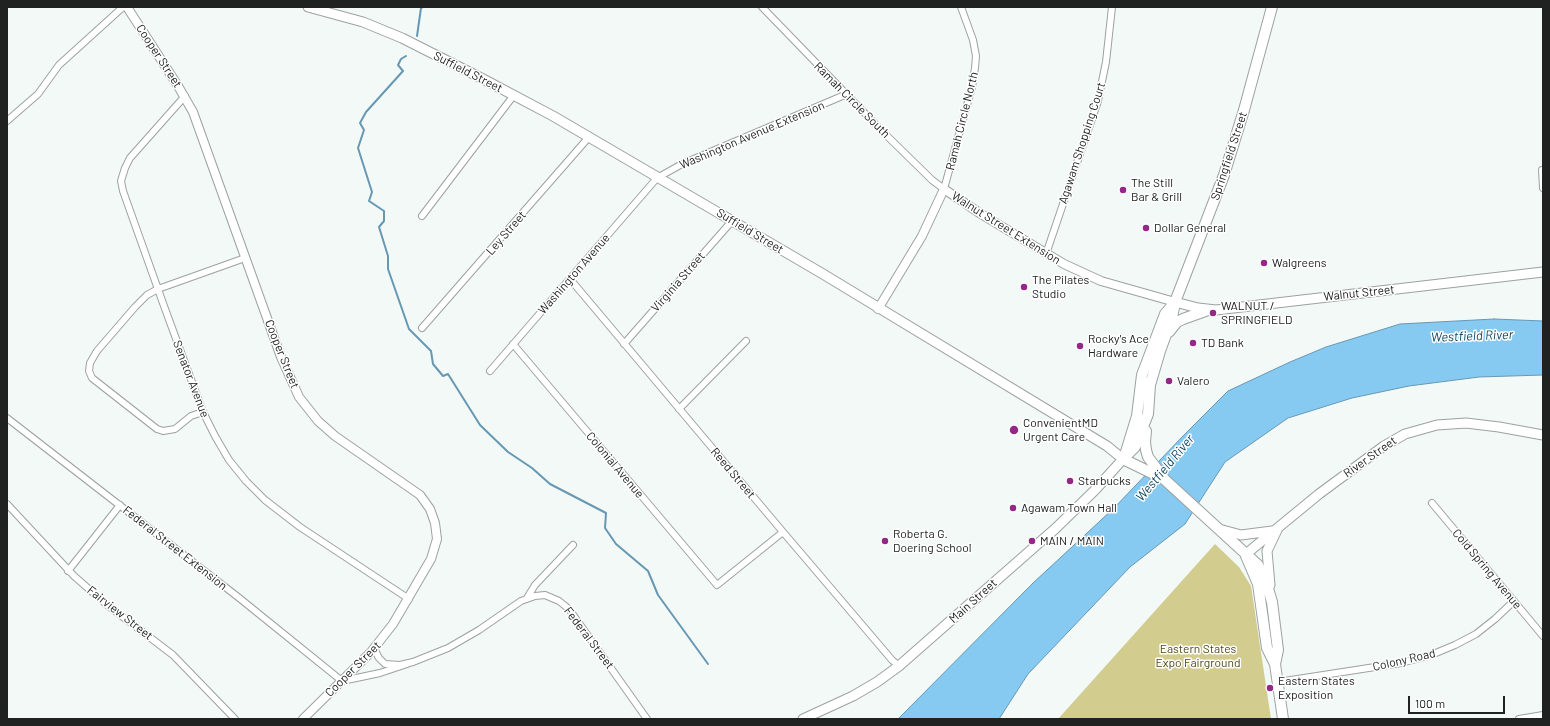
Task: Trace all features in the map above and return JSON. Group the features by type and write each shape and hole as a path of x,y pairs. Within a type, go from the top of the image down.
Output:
{"main road":[{"name":"Suffield Street","path":"308,7 363,22 396,36 514,95 732,221 1105,445 1124,459 1148,465 1258,565 1264,574 1272,602 1278,650 1275,664"},
{"name":"Springfield Street","path":"1124,459 1135,448 1148,414 1150,385 1160,351 1172,318 1175,302 1224,175 1244,110 1272,7"},
{"name":"Walnut Street","path":"1175,302 1208,310 1543,272"},
{"name":"Springfield Street","path":"1124,459 1137,416 1142,375 1165,314 1175,302"},
{"path":"1166,335 1178,322 1208,310"},
{"path":"1148,414 1145,442 1148,465"},
{"name":"River Street","path":"1246,554 1318,494 1397,437 1413,431 1438,425 1466,423 1543,435"},
{"name":"Main Street","path":"803,719 853,696 877,682 899,666 1056,528 1096,490 1124,459"},
{"path":"1219,529 1241,535 1275,529 1267,551 1272,602"},
{"path":"1246,554 1247,562 1258,584 1267,648 1275,664 1283,719"}],"street":[{"path":"7,121 38,94 60,65 123,7"},
{"name":"Cooper Street","path":"127,7 184,96 196,120 245,258 294,388 304,403 329,431 415,491 430,509 436,527 436,543 428,564 409,599 389,630 374,649 303,719"},
{"name":"Ramah Circle South","path":"762,7 932,180 944,189"},
{"name":"Ramah Circle North","path":"944,189 972,87 975,68 976,56 973,40 960,7"},
{"name":"Agawam Shopping Court","path":"1046,254 1098,101 1106,62 1112,7"},
{"name":"Washington Avenue Extension","path":"657,178 682,164 847,94"},
{"path":"422,216 514,95"},
{"name":"Senator Avenue","path":"184,96 130,158 121,180 123,191 158,289 204,412 217,440 229,460 243,478 265,500 300,527 409,599"},
{"name":"Ley Street","path":"422,328 589,137"},
{"path":"1542,170 1543,188"},
{"name":"Washington Avenue","path":"490,371 657,178"},
{"name":"Walnut Street Extension","path":"878,309 922,236 944,189 1064,264 1101,281 1175,302"},
{"name":"Virginia Street","path":"624,344 732,221"},
{"path":"204,412 191,416 175,429 165,431 159,430 101,386 90,374 90,363 97,351 135,307 147,296 158,289 245,258"},
{"name":"Reed Street","path":"570,279 783,532 875,638 892,660 899,666"},
{"path":"679,409 746,341"},
{"name":"Colonial Avenue","path":"513,344 718,585 783,532"},
{"name":"Federal Street Extension","path":"7,418 232,592 342,681"},
{"name":"Cold Spring Avenue","path":"1432,503 1543,636"},
{"name":"Fairview Street","path":"7,504 68,571 102,601 173,655 235,719"},
{"path":"68,571 120,505"},
{"path":"526,598 535,586 573,545"},
{"name":"Federal Street","path":"342,681 380,673 448,648 526,598 545,595 557,600 566,607 647,719"},
{"name":"Colony Road","path":"1278,682 1401,663 1431,655 1476,634 1514,601"},
{"name":"Federal Street","path":"374,649 379,658 385,664 407,664"},
{"path":"1519,719 1543,715"}],"green space":[{"name":"Eastern States Expo Fairground","path":"1215,544 1239,567 1251,586 1271,719 1058,719"}],"water":[{"name":"Westfield River","path":"1494,319 1543,321 1543,375 1479,377 1409,386 1352,398 1288,418 1225,462 1185,524 1130,567 1028,674 999,719 898,719 1033,583 1114,508 1228,391 1326,347 1400,324"}],"waterway":[{"path":"417,36 421,8 423,7"},
{"path":"406,56 401,59 398,65 403,71 366,112 360,123 364,130 358,148 372,192 369,201 384,211 384,221 379,227 388,256 388,269 409,329 431,351 433,364 443,376 448,374 480,425 508,452 532,468 550,484 606,513 605,528 616,544 648,571 658,595 708,664"}],"place":[{"name":"The Still Bar & Grill","path":"1123,190"},
{"name":"Dollar General","path":"1146,228"},
{"name":"Walgreens","path":"1264,263"},
{"name":"The Pilates Studio","path":"1024,287"},
{"name":"WALNUT / SPRINGFIELD","path":"1213,313"},
{"name":"TD Bank","path":"1193,343"},
{"name":"Rocky's Ace Hardware","path":"1080,346"},
{"name":"Valero","path":"1169,381"},
{"name":"ConvenientMD Urgent Care","path":"1014,430"},
{"name":"Starbucks","path":"1070,481"},
{"name":"Agawam Town Hall","path":"1013,508"},
{"name":"Roberta G. Doering School","path":"885,541"},
{"name":"MAIN / MAIN","path":"1032,541"},
{"name":"Eastern States Exposition","path":"1270,688"}]}
